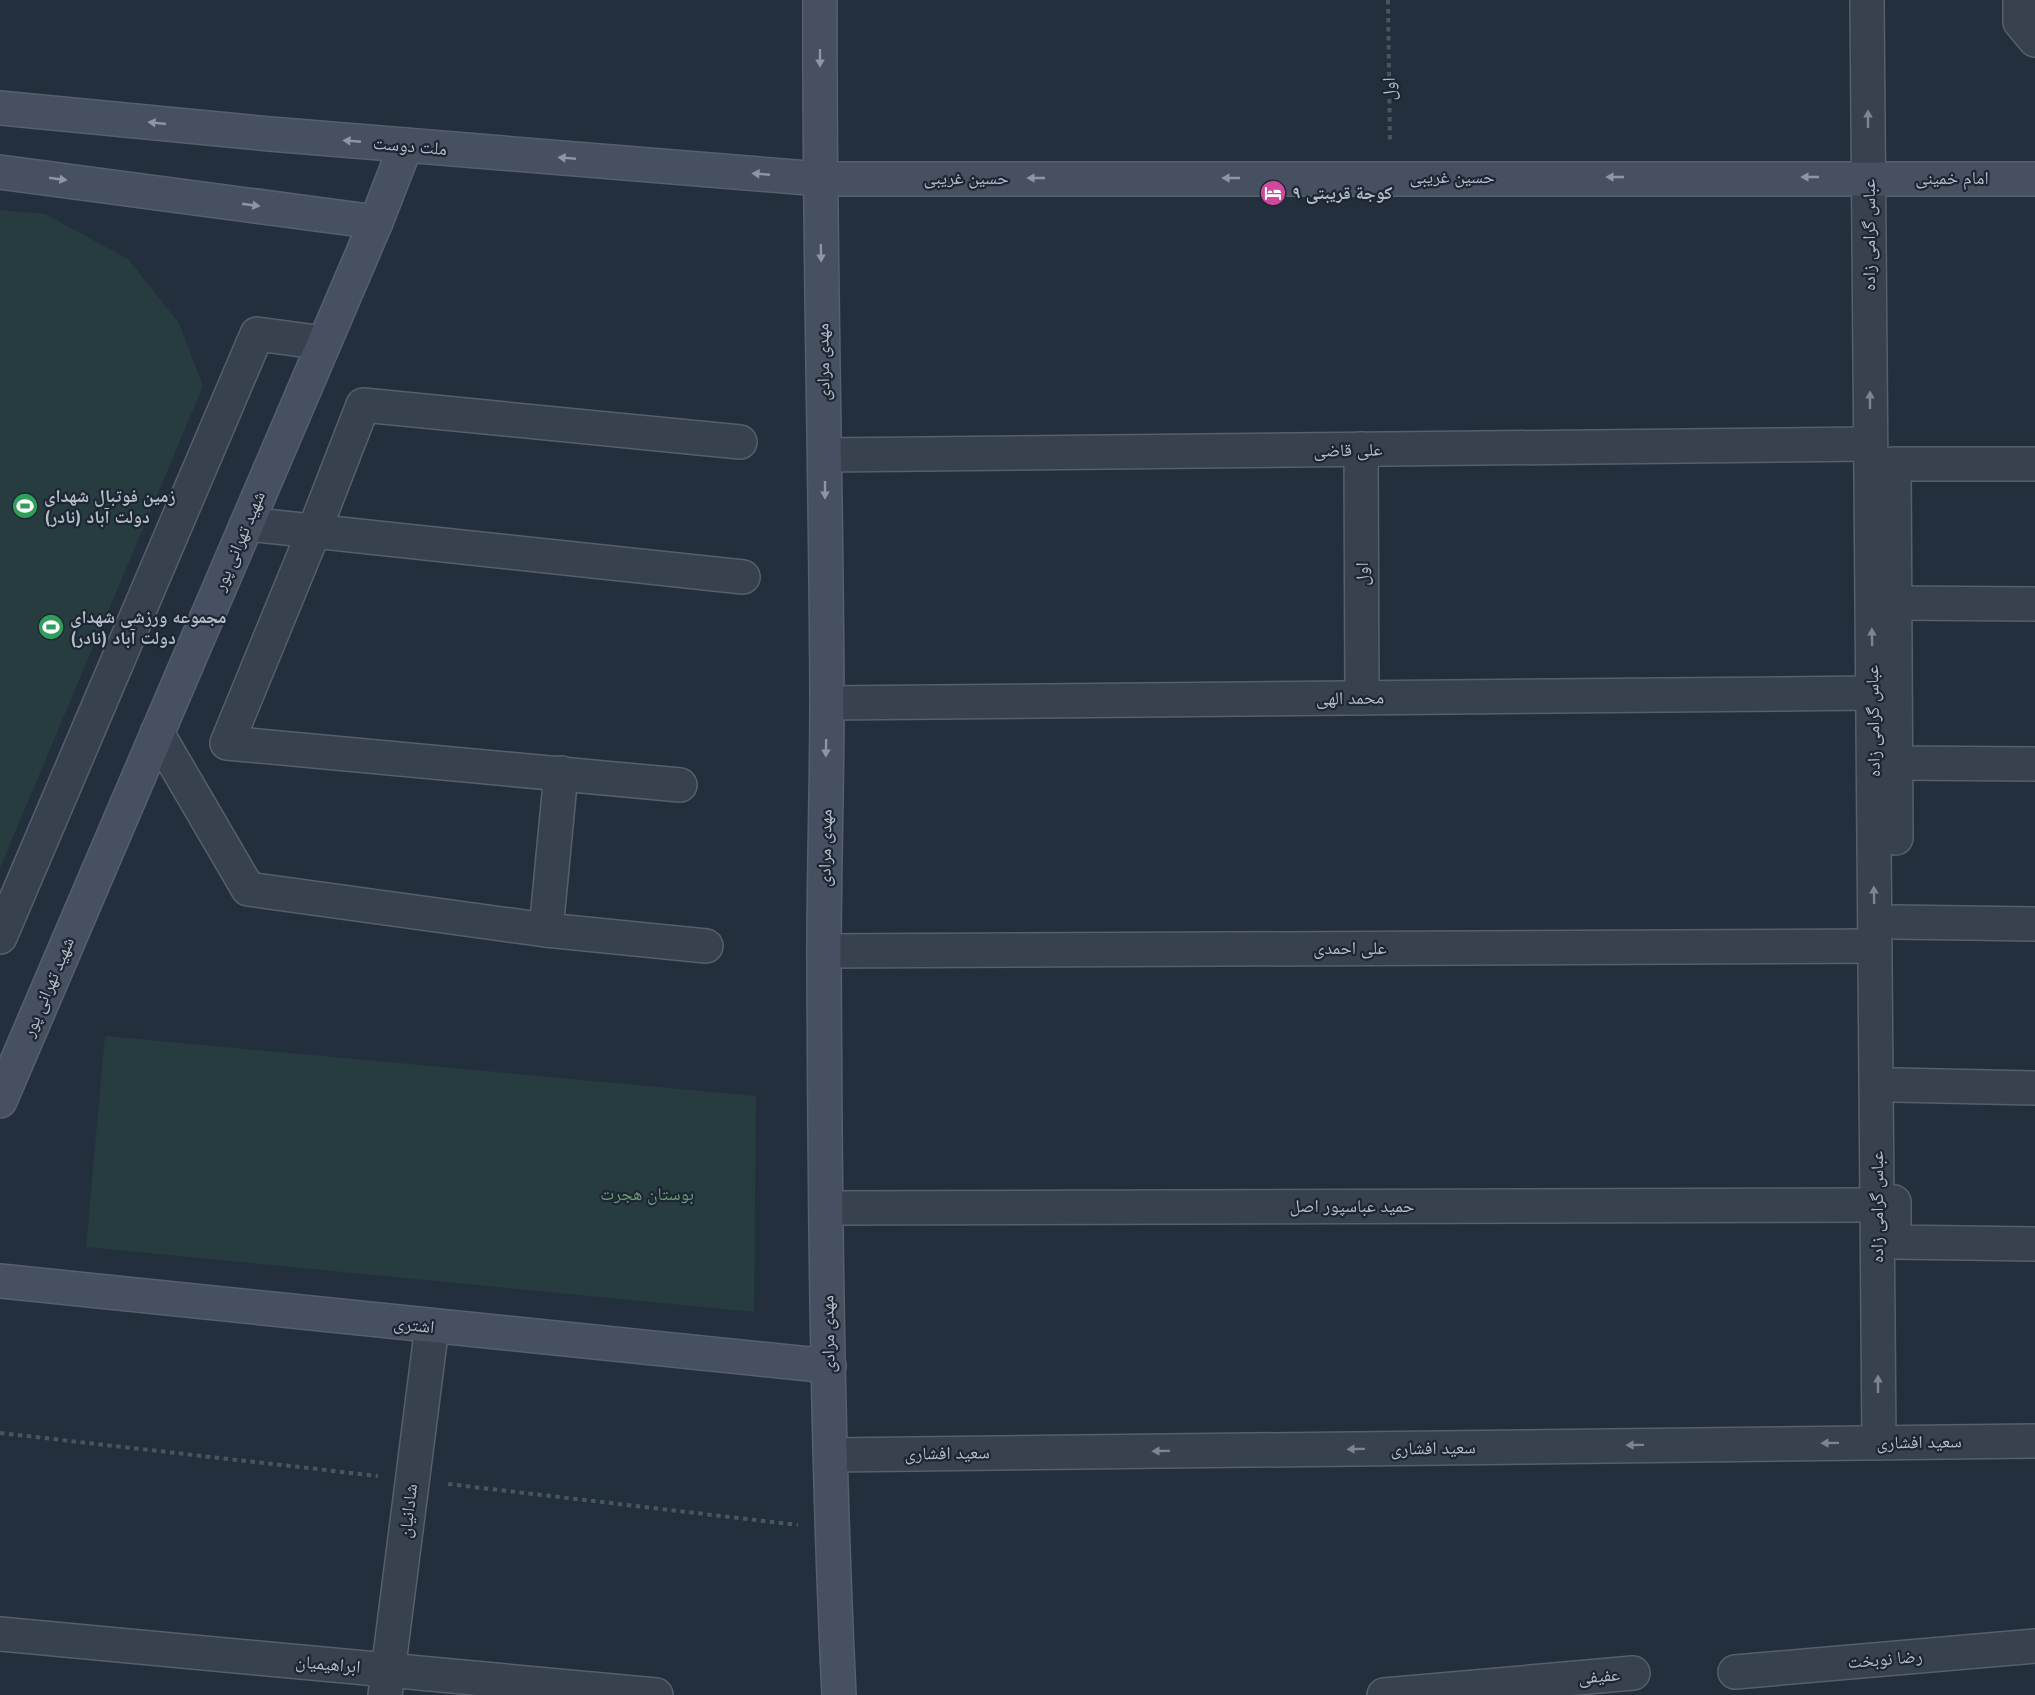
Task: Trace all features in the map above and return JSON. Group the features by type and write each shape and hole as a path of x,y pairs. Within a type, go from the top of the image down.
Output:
{"street":[{"name":"مهدی مرادی","path":"820,0 827,703 824,951 826,1208 831,1529 839,1695"},
{"name":"عباس گرامی زاده","path":"1867,0 1879,1443"},
{"path":"2020,0 2020,22 2035,40"},
{"name":"ملت دوست","path":"0,108 270,134 820,179"},
{"name":"شهید تهرانی پور","path":"0,1101 376,222 406,145"},
{"path":"0,172 376,222"},
{"name":"حسین غریبی","path":"820,179 1868,177"},
{"name":"امام خمینی","path":"1868,177 2035,179"},
{"path":"0,937 257,334 324,343"},
{"path":"680,785 227,743 363,405 740,442"},
{"name":"علی قاضی","path":"825,455 1870,444"},
{"name":"اول","path":"1361,449 1362,698"},
{"path":"2035,464 1894,464 1896,763 1894,1242 2035,1244"},
{"path":"246,524 743,577"},
{"path":"1895,603 2035,604"},
{"name":"محمد الهی","path":"827,703 1872,693"},
{"path":"157,733 248,890 546,930 706,946"},
{"path":"1896,763 2035,764"},
{"path":"546,930 561,773"},
{"path":"1896,922 2035,924"},
{"name":"علی احمدی","path":"824,951 1875,946"},
{"path":"1895,1085 2035,1088"},
{"name":"حمید عباسپور اصل","path":"826,1208 1877,1205"},
{"name":"اشتری","path":"0,1281 829,1366"},
{"name":"شادانیان","path":"386,1682 432,1326"},
{"name":"سعید افشاری","path":"831,1455 2035,1441"},
{"name":"ابراهیمیان","path":"0,1634 386,1682 656,1695"},
{"name":"رضا نوبخت","path":"1735,1672 2035,1646"},
{"name":"عفیفی","path":"1384,1695 1634,1673"}],"path":[{"name":"اول","path":"1388,0 1390,177"}],"green space":[{"name":"مجموعه ورزشی شهدای دولت آباد (نادر)","path":"0,210 45,214 128,259 179,323 203,386 0,868"},
{"name":"بوستان هجرت","path":"105,1036 756,1096 754,1312 86,1247"}],"place":[{"name":"۹ کوجة قریبتی","path":"1273,193"},
{"name":"زمین فوتبال شهدای دولت آباد (نادر)","path":"25,506"},
{"name":"مجموعه ورزشی شهدای دولت آباد (نادر)","path":"51,627"}]}
